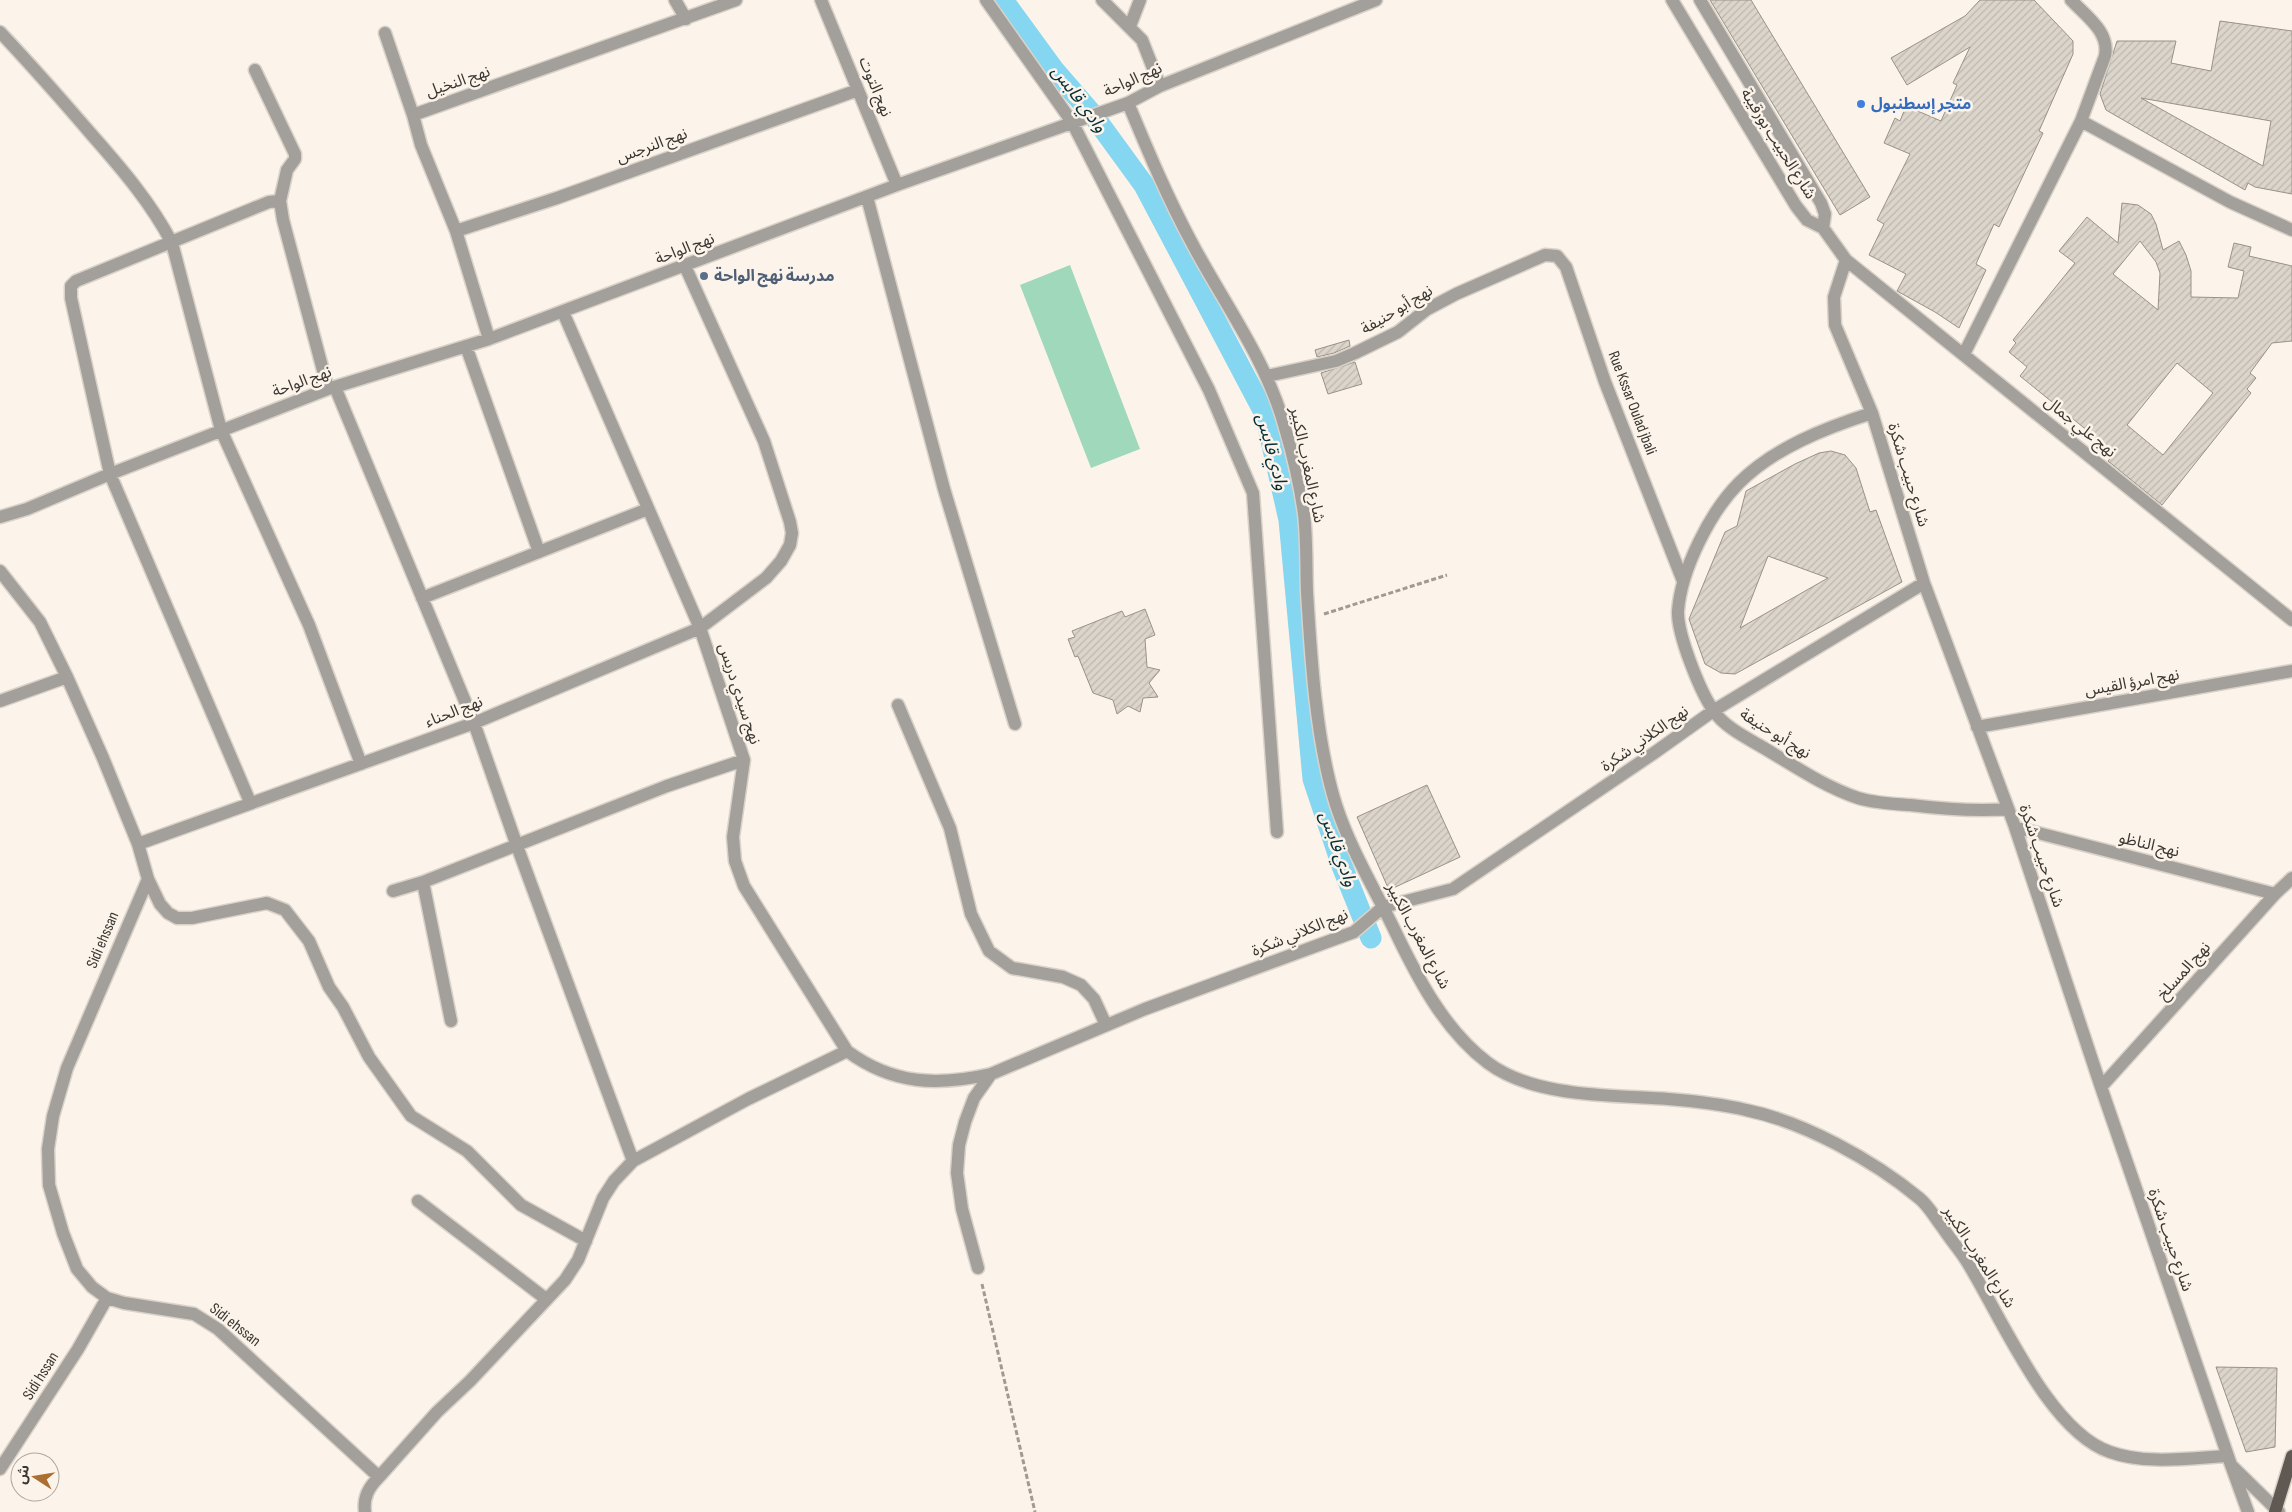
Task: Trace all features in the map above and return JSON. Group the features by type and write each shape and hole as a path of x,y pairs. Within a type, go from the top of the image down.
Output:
{"main road":[{"path":"2277,1511 2292,1456"}],"street":[{"path":"675,0 686,19"},
{"name":"نهج النخيل","path":"489,339 456,231 421,145 413,115 736,0"},
{"name":"نهج التوت","path":"821,0 897,185"},
{"path":"986,0 1072,122 1208,390 1253,493 1278,832"},
{"path":"1102,0 1142,40 1160,86"},
{"path":"1130,26 1140,0"},
{"name":"نهج الواحة","path":"0,517 66,493 331,388 489,339 897,185 1128,103 1160,86 1376,0"},
{"name":"شارع الحبيب بورقيبة","path":"1672,0 1796,206 1807,220 1823,228 1825,214 1821,203 1700,0"},
{"path":"1964,354 2082,121 2105,56 2106,44 2102,32 2071,0"},
{"path":"0,32 131,180 161,223 172,243 221,430 309,625 361,764"},
{"path":"385,33 413,115"},
{"path":"255,70 295,154 288,170 280,201 283,220 331,388 474,723 517,846 633,1161"},
{"name":"نهج النرجس","path":"456,231 557,198 858,90"},
{"name":"شارع المغرب الكبير","path":"1128,103 1158,174 1193,245 1267,376 1285,426 1304,514 1309,618 1323,743 1336,804 1355,851 1410,963 1434,1002 1464,1042 1492,1067 1524,1080 1594,1096 1671,1100 1748,1110 1801,1128 1855,1153 1924,1202 1965,1260 2050,1402 2073,1427 2093,1444 2114,1454 2143,1458 2229,1460"},
{"path":"2082,121 2230,202 2292,230"},
{"path":"868,197 944,489 1015,724"},
{"path":"250,802 110,474 70,291 76,281 269,202 280,201"},
{"name":"نهج علي جمال","path":"1823,228 1846,260 2292,620"},
{"name":"Rue Kssar Oulad jbali","path":"1538,258 1550,254 1557,256 1566,267 1605,382 1684,581"},
{"name":"نهج أبو حنيفة","path":"1267,376 1336,361 1355,353 1398,332 1426,310 1456,294 1538,258"},
{"name":"شارع حبيب شكرة","path":"1846,260 1834,297 1835,325 1872,413 1924,583 2015,827 2101,1087 2248,1512"},
{"name":"نهج الحناء","path":"138,844 250,802 474,723 700,628 766,578 781,561 790,545 792,533 790,522 764,441 685,266"},
{"name":"نهج سيدي دريس","path":"563,312 700,628 744,760 733,837 735,861 744,886 847,1051 886,1074 913,1080 964,1081 991,1074"},
{"path":"466,346 539,552"},
{"name":"نهج أبو حنيفة","path":"1872,413 1833,425 1770,458 1739,483 1708,523 1684,581 1678,612 1681,634 1690,660 1713,711 1737,732 1834,788 1859,798 1883,803 1982,811 2008,809"},
{"path":"422,598 648,509"},
{"path":"0,571 40,622 103,758 138,844 148,879 160,904 168,914 178,918 192,918 267,903 285,910 309,941 330,987 343,1007 369,1057 411,1116 466,1151 521,1205 586,1241"},
{"name":"نهج الكلاني شكرة","path":"991,1074 1106,1025 1354,932 1383,907 1452,889 1713,711 1924,583"},
{"name":"نهج امرؤ القيس","path":"1977,727 2292,671"},
{"path":"0,700 67,678"},
{"path":"898,705 950,828 971,914 989,951 1012,968 1063,977 1082,985 1094,999 1106,1025"},
{"path":"393,891 423,882 517,846 667,786 744,760"},
{"name":"نهج الناظو","path":"2015,827 2275,894"},
{"name":"نهج المسلخ","path":"2101,1087 2275,894 2292,878"},
{"name":"Sidi ehssan","path":"148,879 67,1068 53,1116 48,1149 49,1185 62,1233 77,1269 92,1287 107,1298 142,1307 194,1314 218,1329 379,1476"},
{"path":"423,882 451,1021"},
{"path":"365,1512 365,1497 379,1476 437,1412 470,1381 564,1280 578,1260 603,1198 614,1181 633,1161 748,1100 847,1051"},
{"path":"978,1268 962,1210 957,1174 959,1146 965,1122 974,1098 991,1074"},
{"path":"418,1201 546,1299"},
{"name":"Sidi hssan","path":"0,1469 72,1358 107,1298"},
{"path":"2229,1460 2277,1511"}],"path":[{"path":"1309,618 1447,575"},
{"path":"978,1268 1034,1512"}],"green space":[{"path":"1070,265 1140,449 1091,468 1020,285"}],"building":[{"path":"1710,0 1751,0 1870,197 1840,215"},
{"path":"1980,0 2034,0 2073,41 2073,54 2039,131 2043,133 1999,227 1994,224 1976,264 1986,270 1959,328 1897,291 1906,274 1869,255 1884,224 1877,220 1910,154 1884,143 1895,118 1900,121 1906,106 1941,121 1957,85 1953,83 1970,47 1907,85 1891,58 1965,16"},
{"path":"2220,21 2292,31 2292,194 2255,187 2248,183 2245,190 2106,110 2100,94 2117,41 2176,41 2171,63 2211,71","holes":["2141,98 2271,121 2263,166"]},
{"path":"2122,203 2138,205 2151,214 2156,224 2163,250 2179,241 2191,271 2191,297 2238,298 2244,271 2228,267 2234,243 2251,247 2249,256 2292,266 2292,341 2272,343 2250,373 2256,378 2247,389 2251,393 2162,505 2108,461 2115,453 2020,376 2027,367 2009,352 2016,343 2013,340 2075,263 2059,251 2087,217 2118,243","holes":["2140,241 2156,262 2160,273 2158,310 2113,274","2177,363 2213,393 2163,455 2127,425"]},
{"path":"1349,340 1350,346 1334,353 1317,357 1315,350"},
{"path":"1355,362 1362,384 1328,394 1321,373"},
{"path":"1831,451 1845,455 1856,468 1870,512 1876,510 1902,582 1735,674 1721,673 1705,664 1689,619 1725,532 1737,526 1746,491 1819,453","holes":["1768,556 1828,578 1740,628"]},
{"path":"1145,609 1155,635 1145,639 1147,667 1160,670 1149,683 1158,697 1143,698 1140,712 1128,706 1117,714 1113,700 1093,693 1078,656 1075,657 1068,639 1075,637 1072,631 1122,611 1125,617"},
{"path":"1427,785 1460,857 1389,890 1357,817"},
{"path":"2216,1367 2277,1368 2275,1447 2246,1452"}],"waterway":[{"name":"وادي قابس","path":"1003,0 1054,70 1093,115 1144,185 1265,414 1289,520 1313,779 1342,866 1371,938"}],"place":[{"name":"متجر إسطنبول","path":"1861,104"},
{"name":"مدرسة نهج الواحة","path":"704,276"}]}
